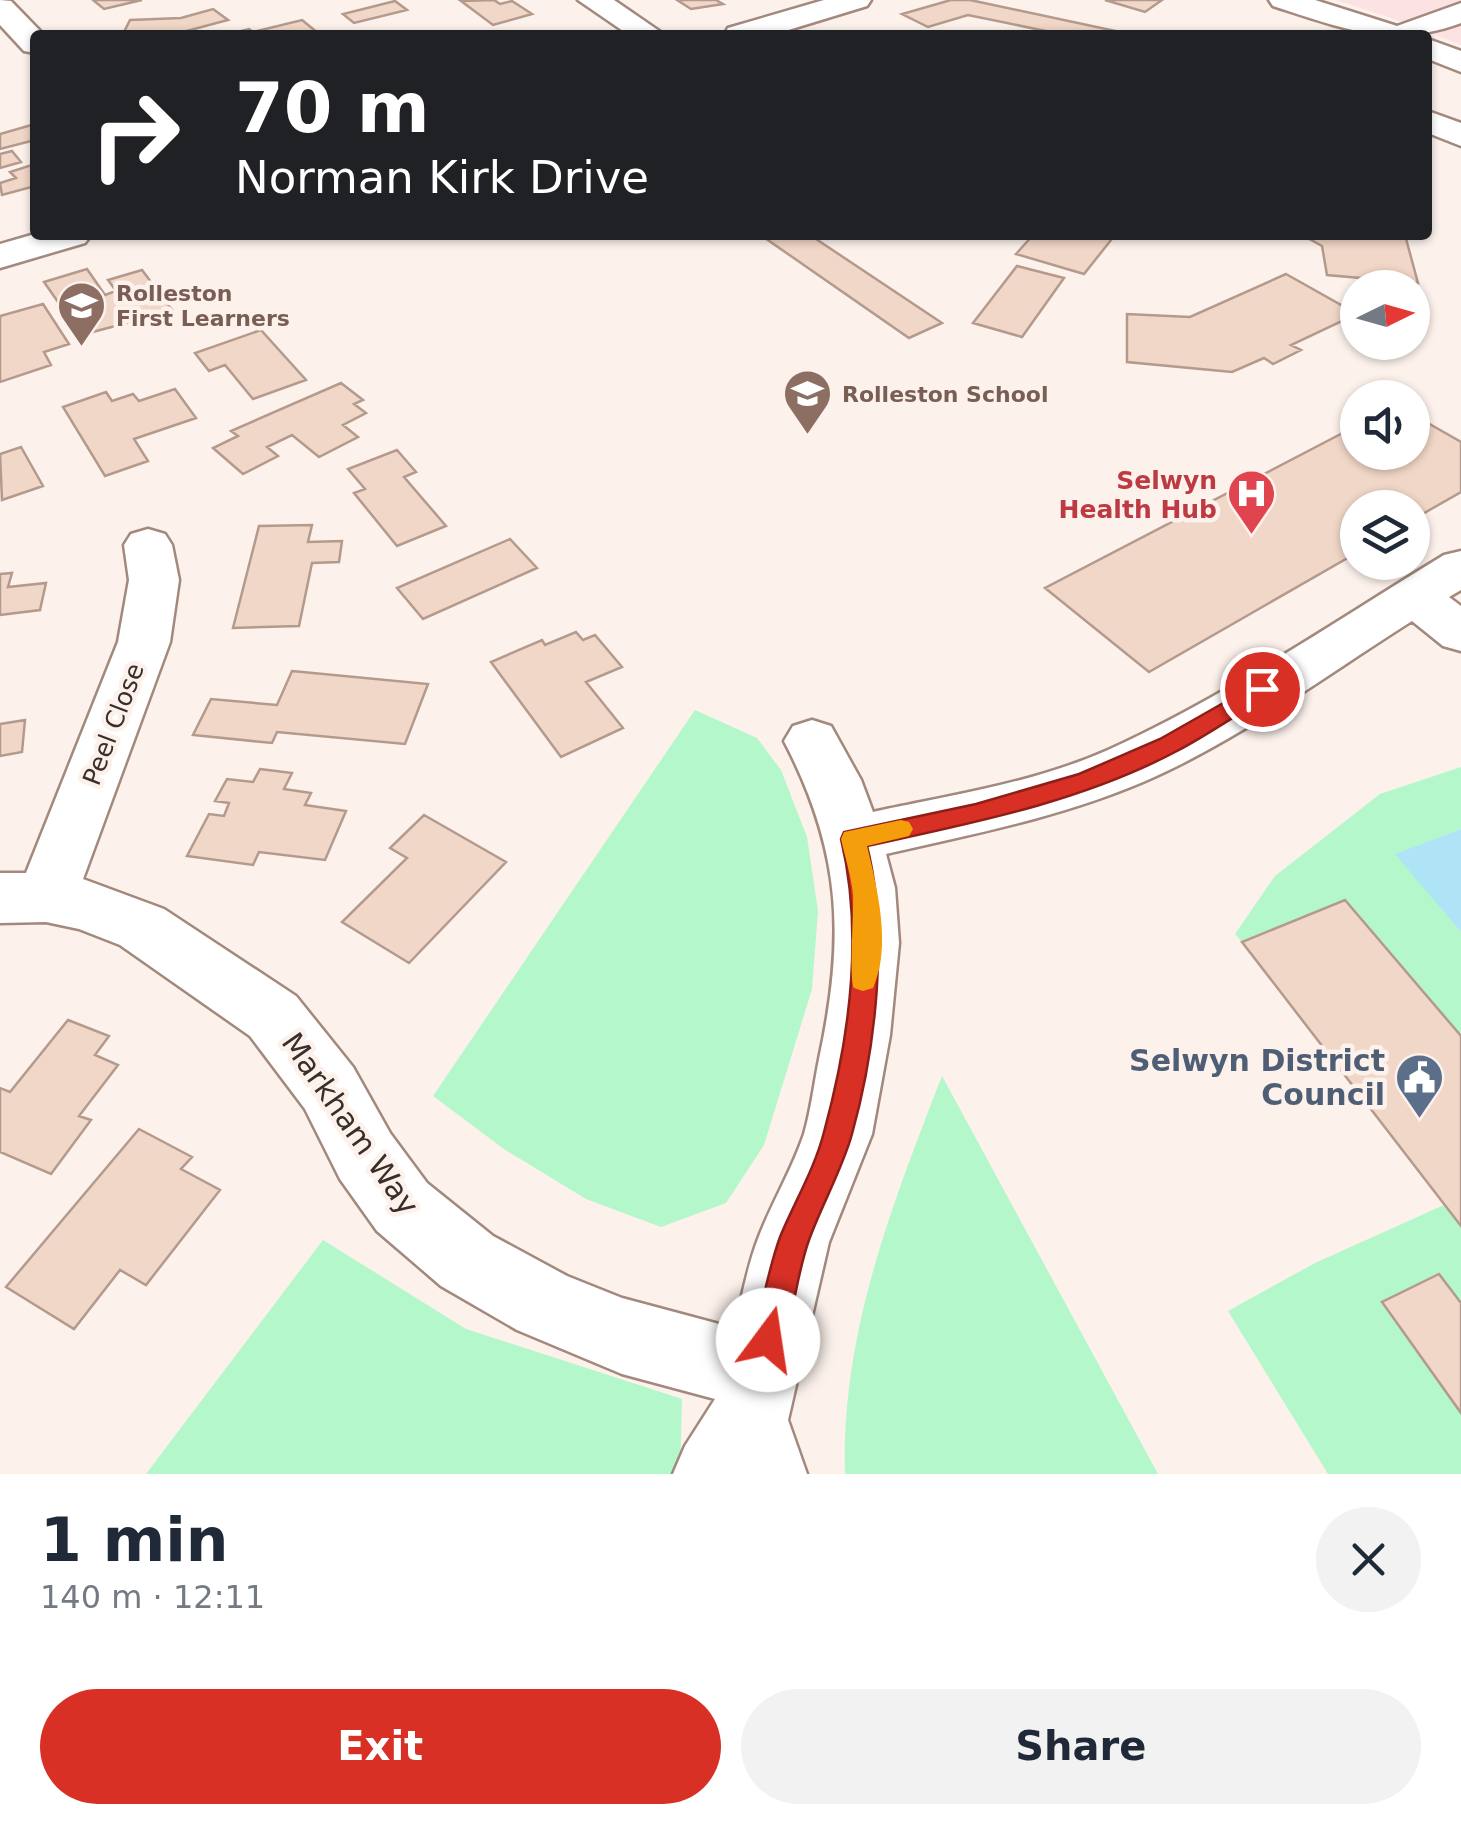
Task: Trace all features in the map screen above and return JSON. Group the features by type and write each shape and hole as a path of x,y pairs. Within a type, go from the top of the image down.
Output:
{"street":[{"path":"28,0 57,30"},
{"path":"593,0 642,30"},
{"path":"756,30 856,0"},
{"path":"1284,0 1382,30"},
{"path":"0,6 30,39"},
{"path":"1412,30 1461,12"},
{"path":"1432,50 1461,62"},
{"path":"1432,122 1461,136"},
{"path":"0,256 55,240"},
{"name":"Peel Close","path":"23,898 144,642 154,580 148,545"},
{"path":"853,839 1036,798 1126,766 1206,725 1461,567"},
{"path":"1414,596 1461,633"},
{"path":"747,1435 793,1242 838,1134 857,1035 868,942 865,888 853,839 833,780 812,741"},
{"name":"Markham Way","path":"23,898 86,905 142,927 273,1016 329,1088 365,1156 402,1208 468,1261 542,1304 622,1336 747,1435"}],"shaded area":[{"path":"1336,0 1461,0 1461,45 1432,34 1432,30"}],"green space":[{"path":"695,710 757,738 781,770 807,837 818,911 812,989 764,1145 726,1203 661,1227 586,1199 504,1149 433,1096"},
{"path":"1461,767 1461,829 1396,854 1461,932 1461,1036 1345,900 1242,942 1235,934 1275,876 1380,794"},
{"path":"942,1076 1158,1474 845,1474 851,1370 873,1270"},
{"path":"1444,1205 1461,1226 1461,1474 1328,1474 1228,1311 1315,1263"},
{"path":"323,1240 466,1329 682,1399 680,1474 146,1474"}],"water":[{"path":"1461,829 1461,932 1395,854"}],"building":[{"path":"93,0 142,0 104,9"},
{"path":"494,0 500,4 512,1 532,14 493,25 461,1"},
{"path":"677,0 716,0 723,4 691,9"},
{"path":"951,0 970,0 1111,30 1041,30 968,15 928,27 902,14"},
{"path":"1105,0 1162,0 1145,12"},
{"path":"395,1 407,10 354,23 343,14"},
{"path":"213,9 228,20 190,30 125,30 130,20 181,18"},
{"path":"302,20 314,30 261,30"},
{"path":"30,125 30,141 0,149 0,134"},
{"path":"12,151 21,162 0,168 0,154"},
{"path":"30,166 30,187 2,195 0,183 16,178 10,172"},
{"path":"768,240 818,240 942,323 909,338"},
{"path":"1029,240 1111,240 1084,274 1016,254"},
{"path":"1311,240 1406,240 1414,270 1340,270 1340,276 1327,275 1322,246"},
{"path":"1017,266 1064,278 1022,337 973,323"},
{"path":"87,269 105,295 116,291 108,280 142,270 173,311 81,335 44,282"},
{"path":"1286,274 1340,304 1340,322 1291,345 1301,350 1273,364 1264,358 1232,372 1127,362 1127,314 1190,317"},
{"path":"43,304 69,344 44,352 51,365 0,382 0,316"},
{"path":"261,330 306,380 253,399 225,365 209,371 195,353"},
{"path":"341,383 363,400 354,404 366,413 343,425 358,437 319,457 292,435 267,447 278,456 243,474 213,448 238,436 231,431"},
{"path":"175,389 196,418 134,439 148,461 105,476 63,407 106,392 112,401 133,394 139,401"},
{"name":"Selwyn Health Hub","path":"1430,424 1461,442 1461,492 1430,510 1430,490 1340,490 1340,562 1149,672 1045,588 1340,434 1340,470 1430,470"},
{"path":"21,447 43,486 2,500 0,454"},
{"path":"397,450 416,472 404,477 446,526 397,546 354,493 365,489 348,469"},
{"path":"312,525 308,542 342,541 339,562 312,563 299,626 233,628 259,526"},
{"path":"510,539 537,568 423,619 397,588"},
{"path":"12,573 8,587 46,583 40,610 0,615 0,574"},
{"path":"576,632 583,640 595,635 622,667 586,682 623,728 561,757 491,662 542,640 545,645"},
{"path":"292,671 428,684 405,744 277,732 272,743 193,735 211,699 277,705"},
{"path":"25,720 22,752 0,756 0,724"},
{"path":"260,769 292,773 284,789 311,793 305,805 346,811 325,860 259,852 253,865 187,856 209,814 224,816 229,803 215,801 227,779 253,782"},
{"path":"424,815 506,862 409,963 342,922 407,858 390,848"},
{"name":"Selwyn District Council","path":"1345,900 1461,1036 1461,1226 1242,942"},
{"path":"68,1020 109,1036 95,1055 118,1065 79,1116 91,1120 51,1174 0,1152 0,1088 10,1092"},
{"path":"139,1129 192,1157 181,1169 220,1190 146,1285 120,1270 74,1329 6,1287"},
{"path":"1439,1274 1461,1303 1461,1413 1382,1302"}],"slow traffic":[{"path":"863,980 868,942 865,888 853,839 901,829"}],"place":[{"name":"Rolleston First Learners","path":"81,348"},
{"name":"Rolleston School","path":"807,436"},
{"name":"Selwyn Health Hub","path":"1252,536"},
{"name":"Selwyn District Council","path":"1420,1120"}],"route":[{"path":"768,1340 793,1242 838,1134 857,1035 868,942 865,888 853,839 976,813 1086,781 1168,745 1262,689"}]}
